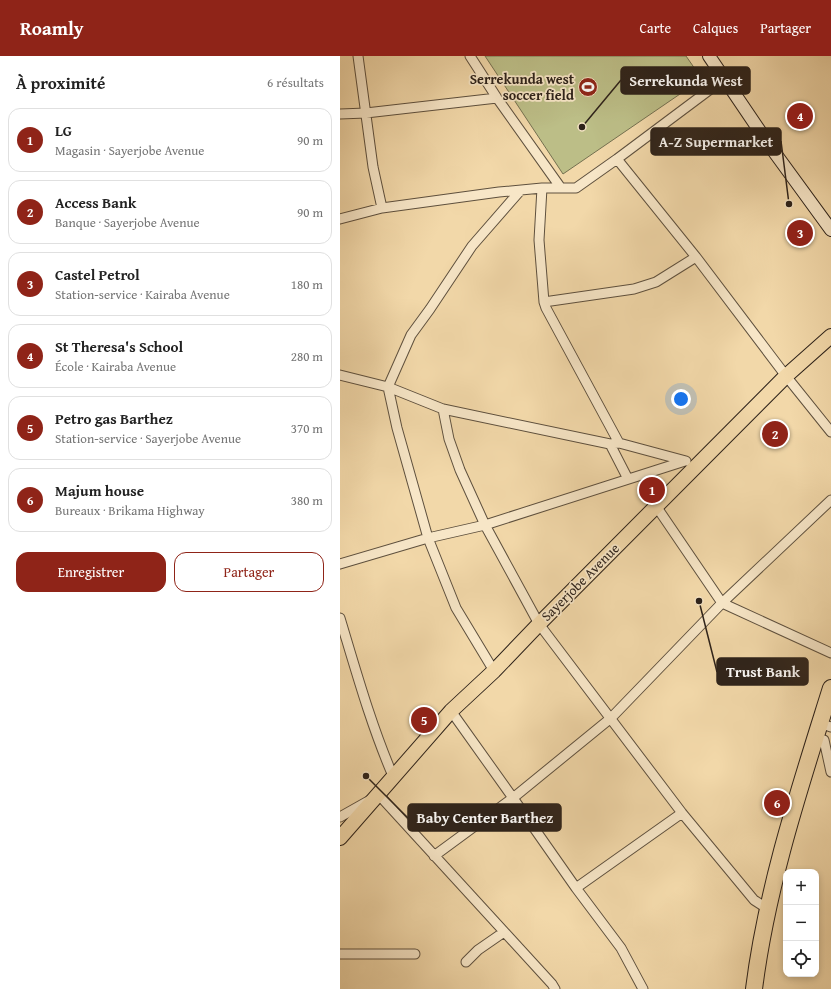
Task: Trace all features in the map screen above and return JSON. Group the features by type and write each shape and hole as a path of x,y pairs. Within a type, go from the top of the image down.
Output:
{"highway":[{"path":"754,989 762,934 782,851 831,688"},
{"path":"762,989 773,920 782,882 791,847 828,727"}],"main road":[{"name":"Sayerjobe Avenue","path":"340,838 451,711 494,671 786,376 831,336"}],"street":[{"path":"358,56 373,167 382,208"},
{"path":"470,56 497,98 561,188"},
{"path":"709,56 772,149 831,230"},
{"path":"340,219 382,208 499,192 542,188 576,188 724,79"},
{"path":"340,114 366,113 497,98"},
{"path":"617,159 696,257 786,376 831,432"},
{"path":"542,188 540,240 544,302 614,443 628,479"},
{"path":"494,671 456,608 428,538 397,428 388,388 410,335 430,309 472,246 520,191"},
{"path":"544,302 642,286 656,282 696,257"},
{"path":"340,375 388,388 443,409 614,443 699,465"},
{"path":"443,409 449,439 460,470 485,526 539,624 682,813 754,900 768,909"},
{"path":"340,564 428,538 485,526 685,461"},
{"path":"434,856 513,798 611,718 722,603 831,500"},
{"path":"656,506 722,603 831,653"},
{"path":"340,618 369,713 393,776"},
{"path":"451,711 576,888 621,948 643,989"},
{"path":"828,727 831,772"},
{"path":"340,817 379,795 556,989"},
{"path":"576,888 682,813"},
{"path":"466,962 478,950 504,932"},
{"path":"340,954 415,954"}],"green space":[{"path":"485,56 686,56 702,79 563,174"}],"place":[{"name":"Serrekunda west soccer field","path":"588,87"},
{"name":"St Theresa's School","path":"800,116"},
{"name":"Serrekunda West","path":"582,127"},
{"name":"A-Z Supermarket","path":"789,204"},
{"name":"Castel Petrol","path":"800,233"},
{"name":"Access Bank","path":"775,434"},
{"name":"LG","path":"652,490"},
{"name":"Trust Bank","path":"699,601"},
{"name":"Petro gas Barthez","path":"424,720"},
{"name":"Baby Center Barthez","path":"366,776"},
{"name":"Majum house","path":"777,803"}]}
